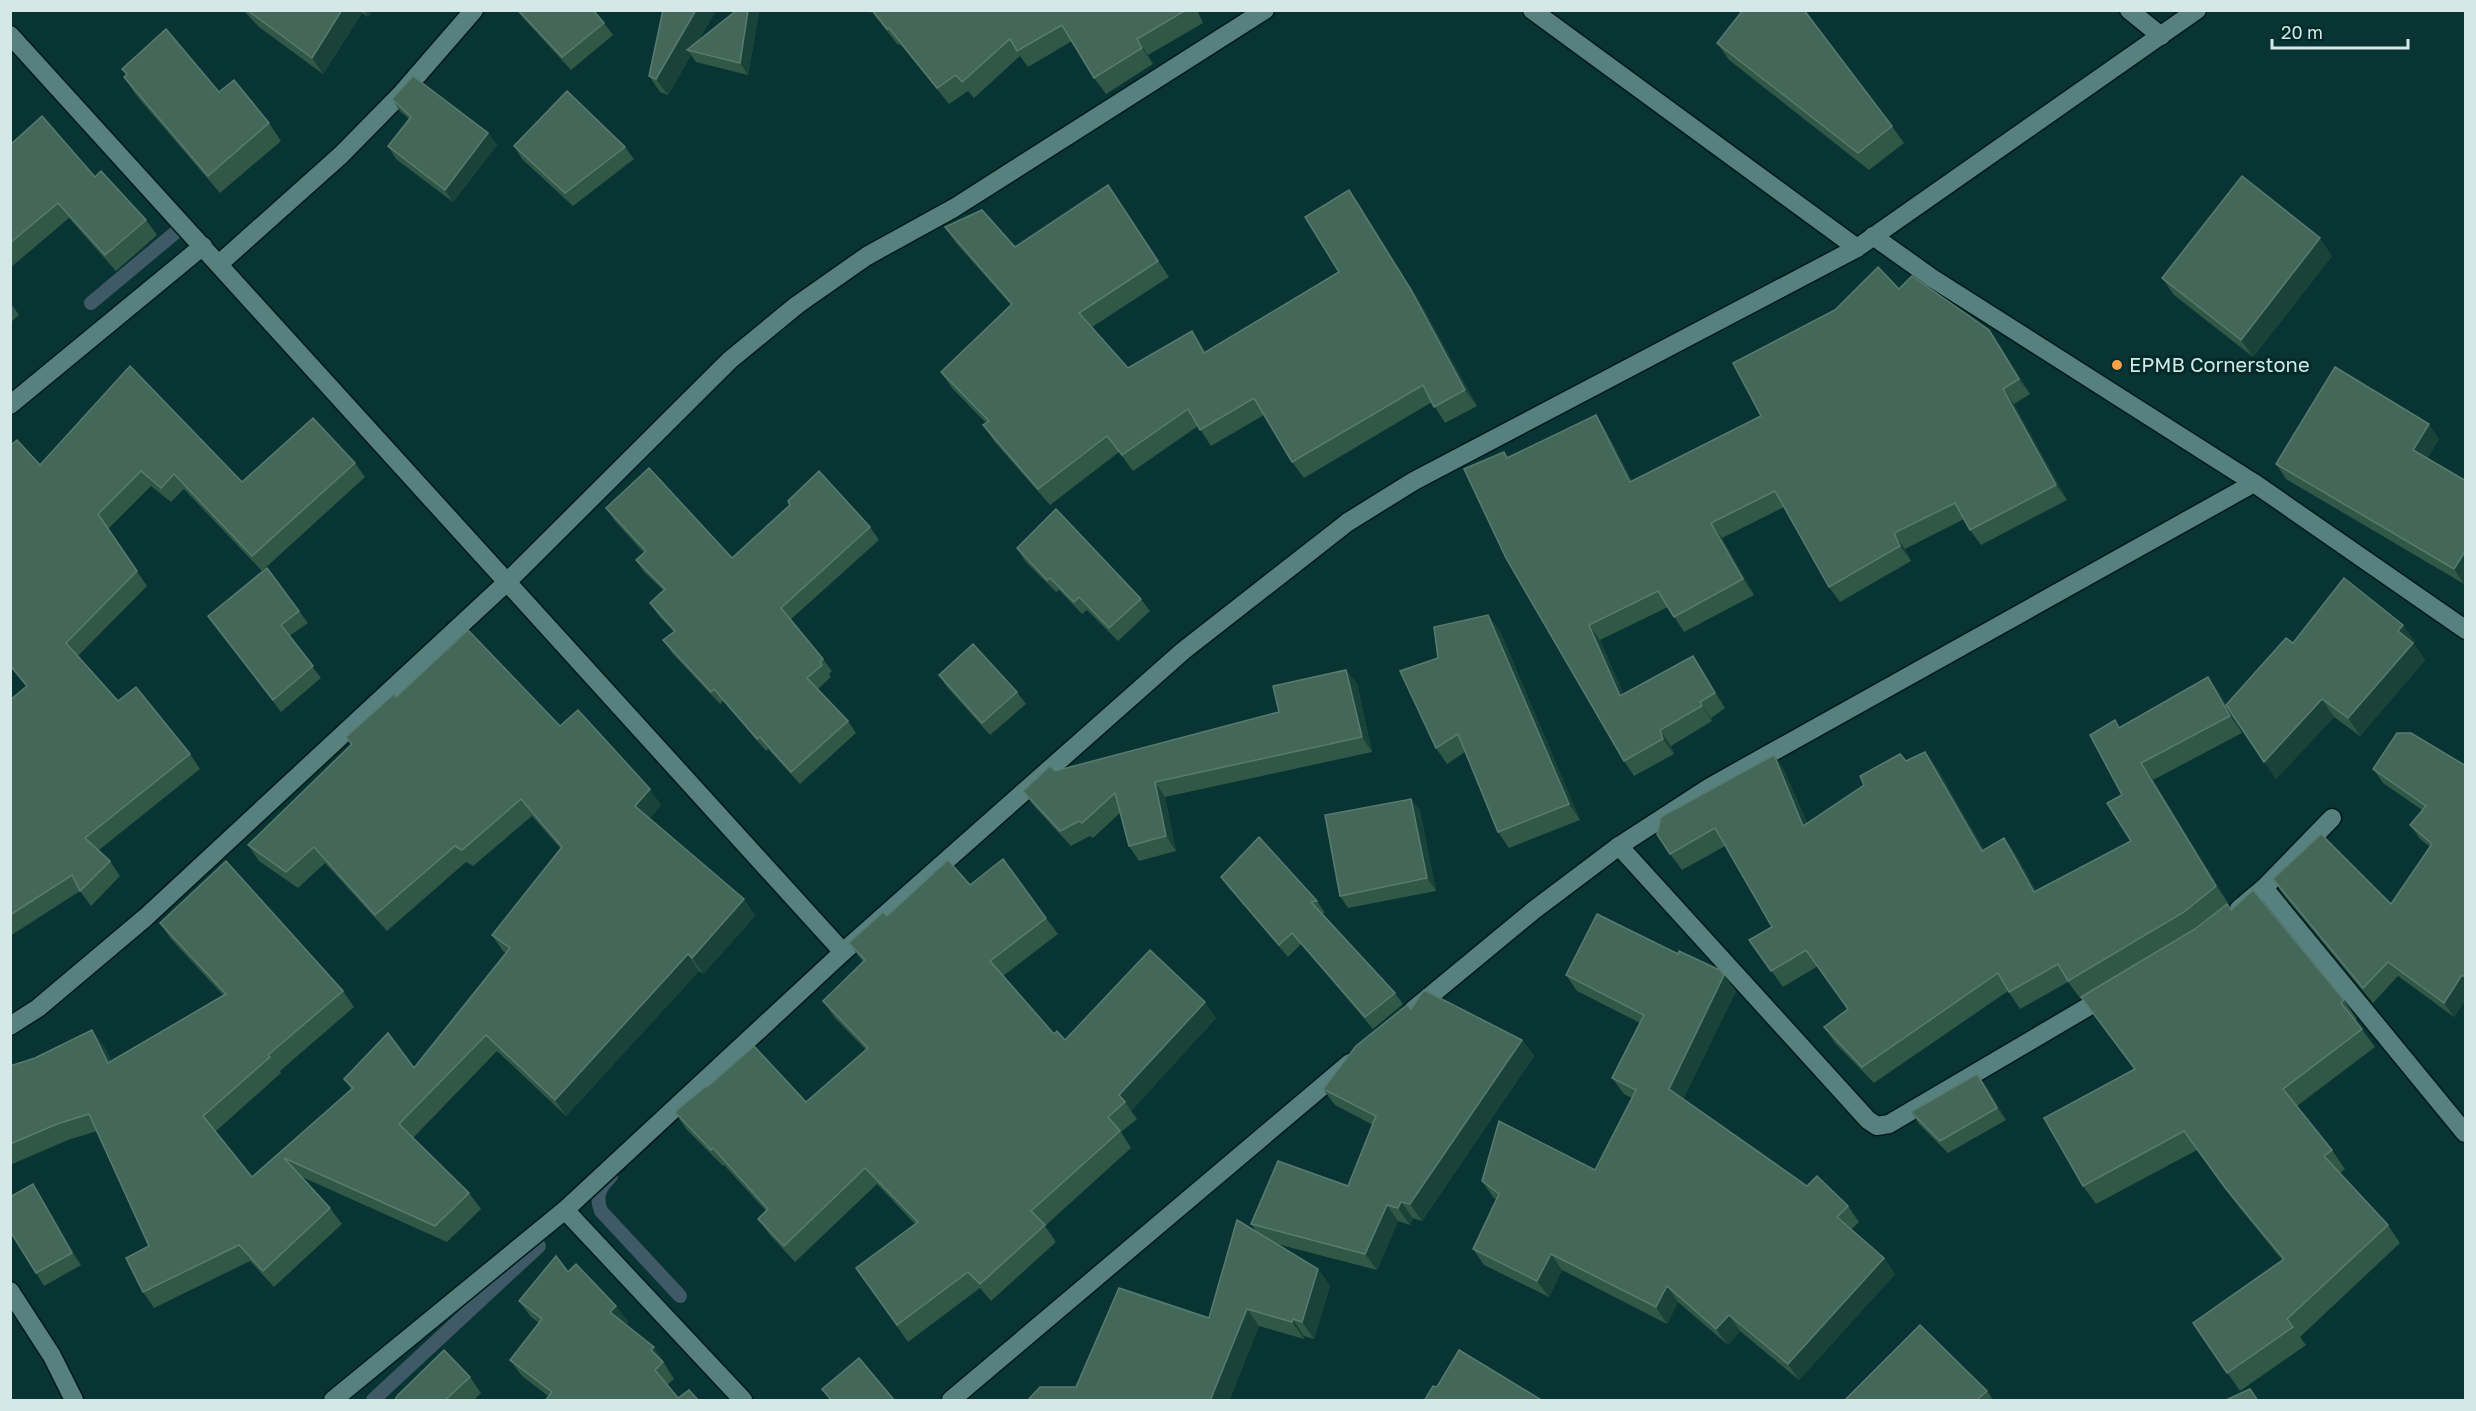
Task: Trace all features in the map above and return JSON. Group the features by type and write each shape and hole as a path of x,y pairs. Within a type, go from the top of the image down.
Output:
{"street":[{"path":"219,264 341,155 402,93 474,10"},
{"path":"10,1026 38,1008 146,917 507,582 730,360 797,305 867,256 954,208 1265,10"},
{"path":"1532,10 1857,248"},
{"path":"2129,10 2161,36"},
{"path":"333,1401 565,1210 843,952 1183,651 1348,522 1414,481 1857,248 2197,10"},
{"path":"10,35 843,952"},
{"path":"1873,236 1932,278 2254,483 2466,630"},
{"path":"10,405 203,246"},
{"path":"1398,1023 1534,910 1619,846 1710,787 2254,483"},
{"path":"2229,916 2264,888 2332,818"},
{"path":"1619,846 1868,1120 1877,1126 1889,1124 2120,988"},
{"path":"2264,888 2465,1133"},
{"path":"951,1401 1163,1219 1362,1053"},
{"path":"565,1210 743,1401"},
{"path":"10,1290 52,1356 74,1401"}],"building":[{"path":"247,10 342,10 312,58"},
{"path":"518,10 593,10 604,23 562,57"},
{"path":"663,10 696,10 656,79 649,76"},
{"path":"737,10 748,10 740,63 687,50"},
{"path":"872,10 1186,10 1137,39 1142,48 1094,78 1062,25 1017,51 1010,39 962,82 956,75 937,88"},
{"path":"1743,10 1804,10 1892,126 1858,153 1717,43"},
{"path":"166,29 219,92 234,80 269,123 208,176 124,77 127,74 122,69"},
{"path":"413,76 488,133 445,190 388,146 411,117 392,99"},
{"path":"567,91 625,147 565,193 514,146"},
{"path":"42,116 95,177 101,171 146,220 105,255 58,203 10,243 10,145"},
{"path":"2242,176 2320,238 2241,340 2162,278"},
{"path":"1108,185 1158,261 1079,313 1128,368 1192,331 1204,353 1339,272 1305,217 1349,190 1411,290 1465,390 1434,407 1423,385 1292,462 1254,398 1200,430 1188,409 1122,455 1107,436 1038,489 983,425 989,421 941,372 1012,304 945,227 982,210 1015,247"},
{"path":"1878,267 1899,289 1912,276 1989,330 2019,379 2003,389 2056,485 1970,530 1955,503 1894,533 1900,546 1829,587 1775,491 1711,523 1743,579 1674,617 1658,591 1589,625 1620,696 1693,656 1715,693 1700,702 1702,706 1660,730 1663,739 1624,761 1506,558 1464,469 1504,452 1507,458 1596,415 1630,482 1761,416 1733,363 1835,310"},
{"path":"130,366 242,482 313,418 355,463 252,556 174,474 161,488 141,471 98,514 137,571 66,643 118,701 136,687 190,754 85,838 110,861 80,891 72,875 10,915 10,700 27,686 10,665 10,446 17,440 40,465"},
{"path":"2335,367 2429,424 2413,450 2466,481 2466,550 2454,569 2276,464"},
{"path":"649,468 732,558 790,505 788,501 819,471 870,527 781,608 823,659 820,662 822,665 807,678 848,721 791,772 760,737 757,739 714,689 711,692 663,640 675,631 650,603 665,589 636,560 646,551 606,508"},
{"path":"1056,509 1141,599 1109,628 1079,597 1074,602 1050,578 1047,580 1017,548"},
{"path":"267,568 299,611 281,625 313,666 273,700 208,616"},
{"path":"2344,578 2403,625 2398,631 2413,643 2348,718 2322,699 2264,762 2226,705 2286,638 2293,643"},
{"path":"1488,615 1569,804 1498,832 1458,734 1436,748 1400,671 1438,658 1434,627"},
{"path":"468,630 560,726 578,710 650,789 635,806 744,899 692,958 688,954 555,1100 486,1035 399,1124 469,1193 435,1226 284,1158 330,1208 263,1271 239,1245 143,1292 126,1258 149,1246 89,1114 57,1124 10,1144 10,1066 35,1058 92,1030 108,1063 226,994 160,923 226,861 343,991 268,1055 270,1057 203,1116 252,1177 353,1088 344,1079 388,1033 414,1068 510,948 492,935 562,847 521,799 462,850 455,846 375,915 314,847 286,872 248,845 352,744 346,737 394,694 396,697"},
{"path":"973,644 1017,692 982,723 939,675"},
{"path":"1346,670 1362,737 1155,782 1166,836 1129,846 1115,793 1082,823 1079,821 1060,831 1023,791 1050,766 1055,771 1279,712 1273,686"},
{"path":"2208,677 2230,716 2141,763 2216,886 2184,912 2068,981 2058,964 2009,992 1998,973 1862,1067 1824,1027 1848,1009 1806,950 1771,971 1749,940 1772,927 1715,828 1670,854 1657,834 1661,817 1774,755 1803,826 1864,785 1860,776 1900,754 1906,761 1925,752 1982,851 2004,838 2034,892 2131,841 2107,803 2122,795 2090,735 2115,720 2119,728"},
{"path":"2397,733 2411,733 2466,766 2466,978 2462,975 2444,1003 2388,962 2363,988 2273,879 2321,834 2391,904 2432,844 2410,825 2426,806 2373,769"},
{"path":"1411,799 1427,878 1340,896 1325,815"},
{"path":"1259,837 1317,901 1311,902 1395,993 1365,1017 1292,933 1279,945 1221,877"},
{"path":"1003,859 1046,918 990,961 1054,1034 1057,1031 1065,1040 1150,950 1205,1002 1119,1095 1125,1102 1108,1117 1120,1131 1031,1211 1045,1225 980,1284 968,1272 897,1325 856,1268 918,1222 865,1168 784,1246 758,1219 768,1209 713,1148 711,1150 675,1112 754,1046 806,1102 868,1048 823,1001 865,960 849,943 883,912 887,916 948,860 970,885"},
{"path":"2253,890 2344,1000 2341,1003 2362,1029 2283,1089 2332,1150 2324,1156 2388,1225 2287,1319 2293,1327 2227,1373 2193,1323 2284,1259 2226,1189 2184,1131 2083,1186 2044,1118 2135,1069 2081,997 2195,929 2227,904 2231,910"},
{"path":"1597,914 1678,954 1679,951 1720,970 1724,975 1669,1089 1807,1186 1817,1176 1848,1206 1837,1217 1884,1258 1788,1364 1729,1315 1716,1329 1667,1286 1656,1307 1551,1254 1537,1281 1473,1249 1499,1194 1482,1181 1499,1121 1595,1170 1636,1090 1612,1078 1644,1015 1566,975"},
{"path":"1424,990 1522,1040 1410,1204 1401,1202 1398,1208 1387,1205 1365,1254 1251,1224 1278,1161 1348,1186 1376,1116 1323,1089 1356,1046 1407,1005 1411,1009"},
{"path":"1977,1074 1997,1108 1940,1141 1911,1112"},
{"path":"33,1184 72,1253 36,1273 10,1231 10,1197"},
{"path":"1237,1220 1318,1269 1302,1322 1293,1319 1292,1322 1247,1309 1210,1401 1027,1401 1040,1387 1076,1387 1119,1288 1209,1318"},
{"path":"556,1256 568,1272 576,1264 616,1306 610,1312 654,1347 651,1350 663,1362 655,1370 678,1398 689,1390 699,1401 545,1401 552,1392 510,1360 542,1319 519,1301"},
{"path":"1920,1325 1987,1391 1978,1399 1979,1401 1844,1401"},
{"path":"444,1350 470,1377 444,1401 394,1401 398,1395"},
{"path":"1459,1350 1543,1401 1424,1401 1433,1386 1437,1387"},
{"path":"859,1358 895,1401 832,1401 822,1389"},
{"path":"2250,1389 2258,1401 2224,1401"}],"waterway":[{"path":"91,303 176,232"},
{"path":"611,1176 600,1192 598,1201 601,1211 680,1296"},
{"path":"373,1400 539,1246"}],"place":[{"name":"EPMB Cornerstone","path":"2117,365"}]}
